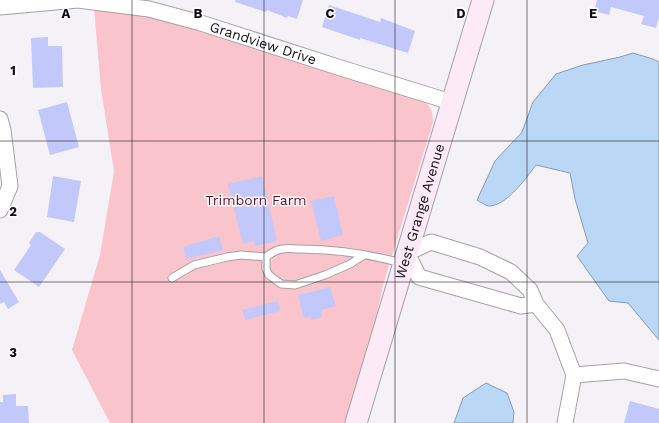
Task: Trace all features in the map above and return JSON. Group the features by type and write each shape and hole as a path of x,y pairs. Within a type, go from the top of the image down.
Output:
{"street":[{"name":"Grandview Drive","path":"0,7 78,0 149,9 201,23 451,102"},
{"name":"West Grange Avenue","path":"356,423 451,102 483,0"},
{"path":"0,119 3,130 10,186 0,210"},
{"path":"536,304 521,306 419,277 405,258 431,242 480,257 511,272 530,290 536,304 557,330 574,375 565,423"},
{"path":"574,375 624,371 659,379"}],"lane":[{"path":"172,278 194,265 241,255 266,257 272,252 282,249 313,249 405,258"},
{"path":"266,257 266,269 269,275 281,284 295,285 325,276 350,264 364,255"}],"green space":[{"name":"Trimborn Farm","path":"94,8 153,16 423,100 430,107 433,115 433,122 383,285 369,353 348,423 110,423 72,350 100,255 114,171 101,89"}],"water":[{"path":"633,53 659,62 659,340 628,303 609,301 577,256 588,243 575,199 570,173 536,165 515,191 502,202 488,206 477,200 495,161 522,132 533,102 556,74 583,65"},
{"path":"486,383 507,393 514,412 513,423 454,423 463,398"}],"building":[{"path":"236,0 303,0 297,19 288,16 287,18 267,10 266,12 235,2"},
{"path":"597,0 659,0 659,17 656,28 641,24 644,16 611,7 609,15 594,11"},
{"path":"329,5 380,22 381,18 415,31 408,53 360,38 360,40 322,27"},
{"path":"48,37 48,46 62,46 63,87 33,88 31,38"},
{"path":"67,102 79,147 50,155 38,110"},
{"path":"53,176 81,181 74,222 47,217"},
{"path":"262,176 277,241 255,246 254,241 243,244 228,184"},
{"path":"334,196 343,235 321,241 311,201"},
{"path":"36,232 40,232 65,249 39,287 14,270 31,245 29,243"},
{"path":"219,236 223,250 186,259 183,247"},
{"path":"0,270 19,302 8,309 4,302 0,304"},
{"path":"330,287 336,306 321,310 322,317 311,320 311,317 304,318 298,295"},
{"path":"278,301 280,311 245,320 242,310"},
{"path":"16,394 16,406 28,406 29,423 0,423 0,402 3,402 3,395"},
{"path":"630,401 659,409 659,423 624,423"}]}
